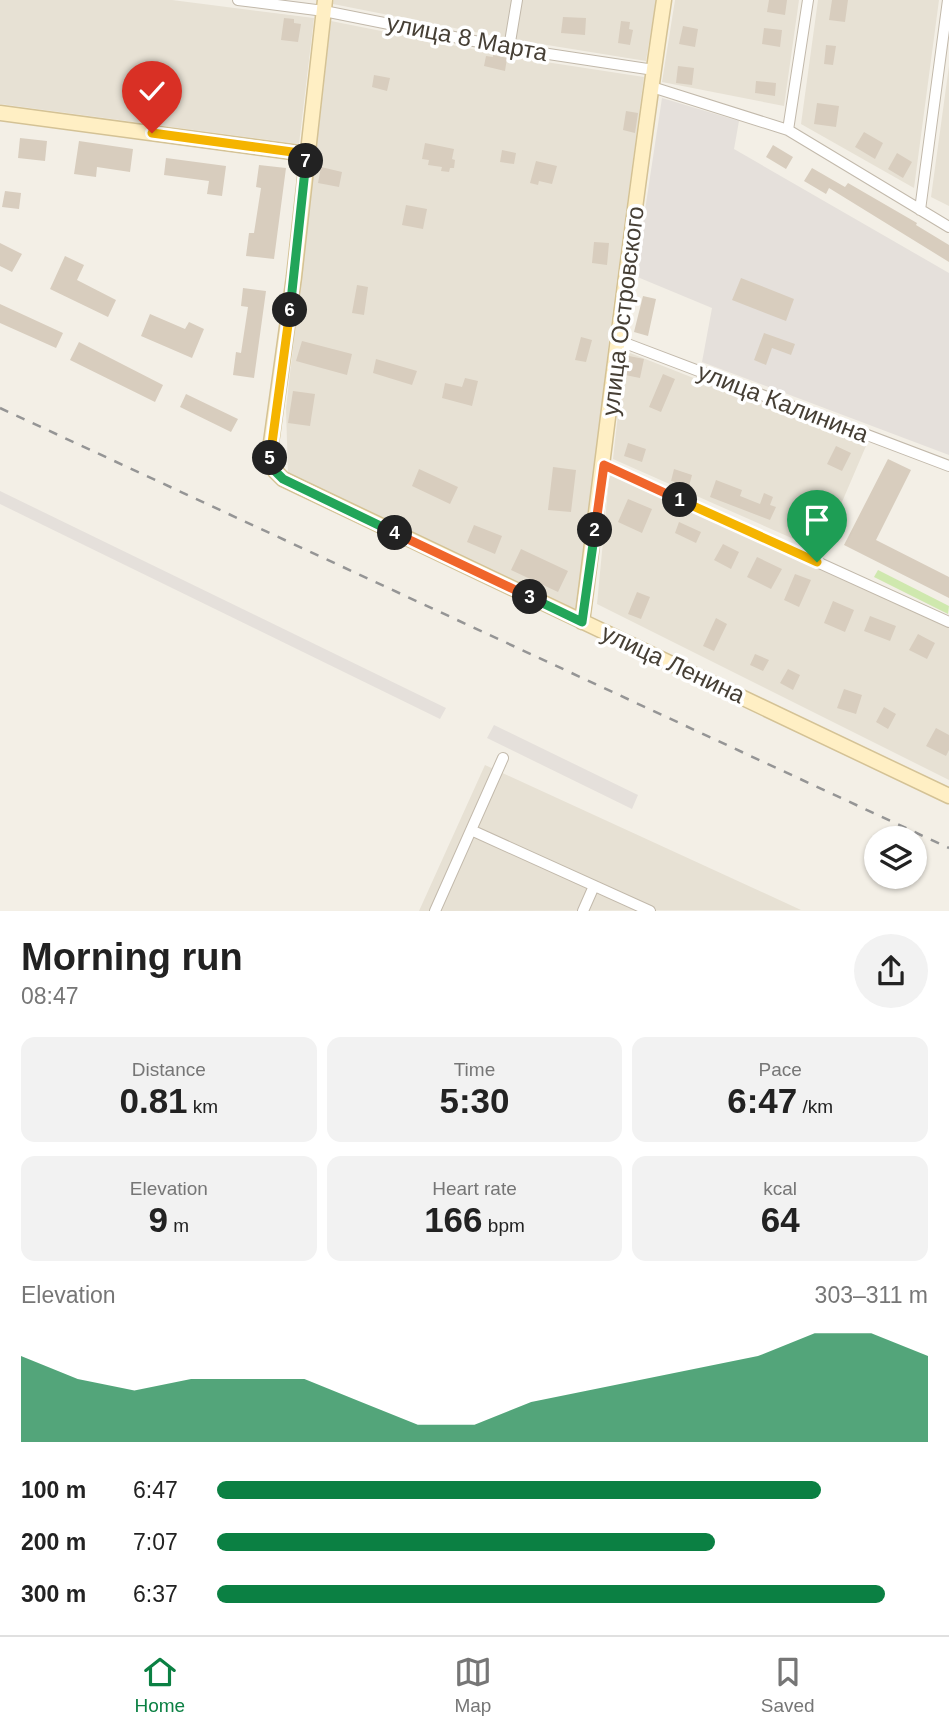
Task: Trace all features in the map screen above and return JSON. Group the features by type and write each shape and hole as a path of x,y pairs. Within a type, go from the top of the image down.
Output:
{"street":[{"name":"улица 8 Марта","path":"238,0 325,5 509,48 654,70"},
{"path":"509,48 517,0"},
{"name":"улица Островского","path":"582,622 604,465 617,340 664,0"},
{"path":"788,130 808,0"},
{"path":"919,210 948,0"},
{"path":"0,113 307,154 325,5"},
{"path":"652,87 788,130 949,227"},
{"name":"улица Ленина","path":"307,154 283,370 270,457 275,471 283,479 949,796"},
{"name":"улица Калинина","path":"617,340 949,466"},
{"path":"604,465 949,622"},
{"path":"435,911 503,758"},
{"path":"471,830 650,911"},
{"path":"583,911 594,886"}],"shaded area":[{"path":"0,0 172,0 314,18 299,144 0,104"},
{"path":"334,0 656,0 646,61 510,39 333,4"},
{"path":"675,0 799,0 784,106 662,82"},
{"path":"818,0 939,0 914,188 801,124"},
{"path":"331,21 507,56 644,77 576,610 288,476 286,408"},
{"path":"949,66 949,206 931,197"},
{"path":"662,98 739,121 734,149 949,273 949,455 702,362 712,308 635,276"},
{"path":"625,351 866,446 821,551 613,459"},
{"path":"612,472 949,627 949,780 597,604 609,479"},
{"path":"0,491 446,708 440,719 0,504"},
{"path":"494,725 638,795 632,809 487,738"},
{"path":"485,765 801,910 419,911"}],"green space":[{"path":"878,570 949,606 948,614 874,577"}],"building":[{"path":"769,0 787,0 785,15 767,12"},
{"path":"832,0 848,0 845,22 829,20"},
{"path":"563,17 586,18 585,35 561,33"},
{"path":"284,18 294,19 294,23 301,24 298,42 281,40"},
{"path":"621,21 630,22 629,29 633,30 630,45 618,43"},
{"path":"683,26 698,29 695,47 679,44"},
{"path":"764,28 782,30 780,47 762,44"},
{"path":"826,45 836,46 833,65 824,64"},
{"path":"486,56 507,58 505,71 484,66"},
{"path":"678,66 694,68 692,85 676,83"},
{"path":"374,75 390,78 387,91 372,87"},
{"path":"756,81 776,83 775,96 755,93"},
{"path":"817,103 839,106 836,127 814,124"},
{"path":"626,111 638,113 635,133 623,130"},
{"path":"864,132 883,143 875,159 855,147"},
{"path":"20,138 47,141 45,161 18,158"},
{"path":"79,141 133,149 130,172 97,167 96,177 74,174"},
{"path":"425,143 454,149 454,168 450,168 449,172 441,171 442,167 428,165 429,160 422,159"},
{"path":"773,145 793,157 786,169 766,157"},
{"path":"502,150 516,153 514,164 500,162"},
{"path":"897,153 912,162 903,178 888,169"},
{"path":"166,158 226,166 222,196 207,194 209,181 164,175"},
{"path":"536,161 557,166 552,184 539,181 538,185 530,183"},
{"path":"259,165 286,168 274,259 246,256 249,233 254,233 261,188 256,187"},
{"path":"321,167 342,172 339,187 318,183"},
{"path":"812,168 845,187 848,183 917,223 916,225 949,245 949,262 829,188 826,194 804,181"},
{"path":"5,191 21,193 19,209 2,207"},
{"path":"406,205 427,209 423,229 402,225"},
{"path":"594,242 609,243 607,265 592,263"},
{"path":"0,243 22,254 12,272 0,266"},
{"path":"65,256 84,265 77,280 116,300 108,317 50,289"},
{"path":"741,278 794,299 786,321 732,300"},
{"path":"357,285 368,287 364,315 352,313"},
{"path":"243,288 266,291 254,378 233,375 236,352 241,353 248,307 241,306"},
{"path":"643,296 656,299 648,336 634,332"},
{"path":"0,304 63,333 56,348 0,323"},
{"path":"150,314 185,329 189,322 204,329 192,358 141,336"},
{"path":"764,333 795,344 791,355 772,348 766,365 754,360"},
{"path":"581,337 592,340 586,362 575,360"},
{"path":"302,341 352,354 347,375 296,361"},
{"path":"79,342 163,385 155,402 70,360"},
{"path":"629,356 644,359 640,378 625,375"},
{"path":"376,359 417,371 412,385 373,373"},
{"path":"663,374 675,379 661,412 649,407"},
{"path":"465,378 478,381 472,406 442,398 445,383 462,387"},
{"path":"293,391 315,394 310,426 288,423"},
{"path":"186,394 238,419 231,432 180,407"},
{"path":"628,443 646,449 642,462 624,456"},
{"path":"836,446 851,453 842,471 827,464"},
{"path":"888,459 911,470 876,540 949,577 949,598 844,545"},
{"path":"553,467 576,470 571,512 548,510"},
{"path":"419,469 458,487 450,504 412,486"},
{"path":"674,469 692,475 689,486 671,481"},
{"path":"716,480 742,490 740,496 760,504 764,493 773,497 770,505 776,507 770,520 710,497"},
{"path":"628,499 652,509 642,533 618,522"},
{"path":"815,503 833,512 824,530 806,521"},
{"path":"679,522 701,532 696,543 675,533"},
{"path":"474,525 502,536 495,554 467,542"},
{"path":"723,544 739,552 731,569 714,560"},
{"path":"521,549 568,571 558,592 511,570"},
{"path":"757,557 782,569 771,589 747,577"},
{"path":"795,574 811,580 799,607 784,600"},
{"path":"637,592 650,597 641,619 628,614"},
{"path":"833,601 854,610 845,632 824,623"},
{"path":"870,616 896,626 890,641 864,631"},
{"path":"716,618 727,624 714,651 703,646"},
{"path":"918,634 935,643 927,659 909,650"},
{"path":"755,654 769,660 763,671 750,665"},
{"path":"788,669 800,675 793,690 780,683"},
{"path":"844,689 862,695 856,714 837,708"},
{"path":"884,707 896,714 888,729 876,722"},
{"path":"936,728 949,735 949,750 946,756 926,746"}],"railway":[{"path":"0,408 949,848"}],"route":[{"path":"152,133 307,154 283,370 270,457 275,471 283,479 582,622 604,465 817,562"}]}
